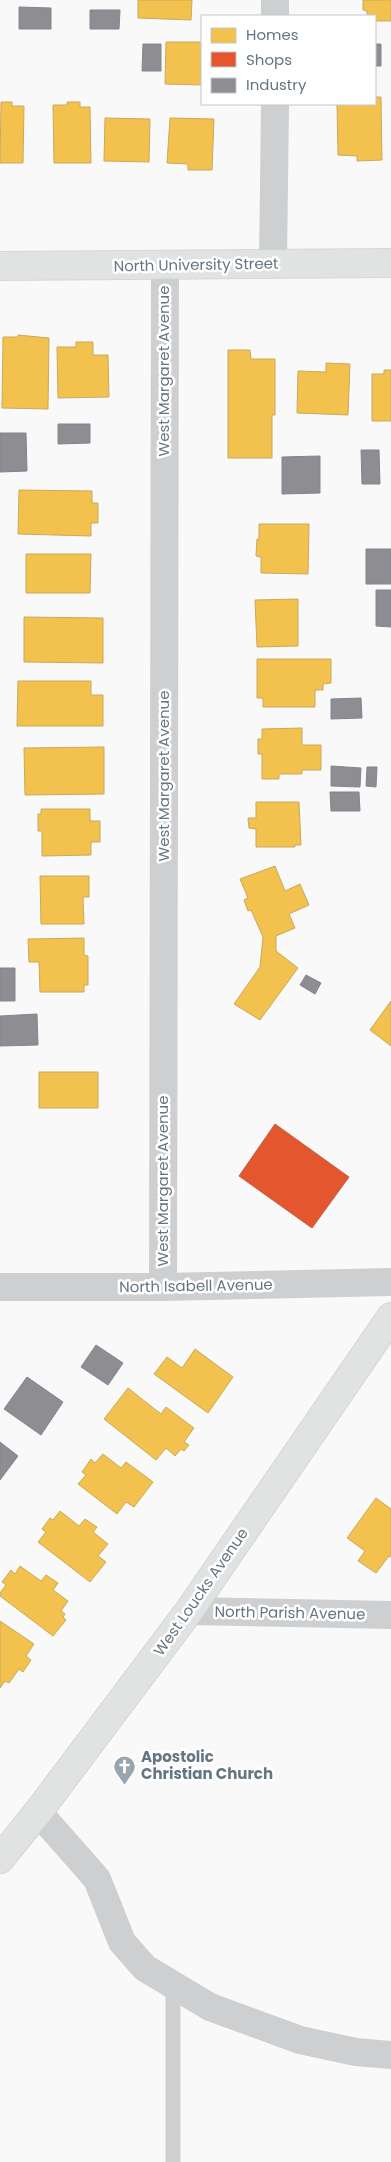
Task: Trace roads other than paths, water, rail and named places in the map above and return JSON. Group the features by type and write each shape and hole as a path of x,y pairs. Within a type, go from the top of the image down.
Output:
{"street":[{"path":"275,15 276,0"},
{"path":"273,264 274,105"},
{"name":"North University Street","path":"0,266 391,263"},
{"name":"West Margaret Avenue","path":"163,1287 165,266"},
{"name":"North Isabell Avenue","path":"0,1287 163,1287 391,1282"},
{"name":"West Loucks Avenue","path":"0,1859 38,1812 189,1611 391,1317"},
{"name":"North Parish Avenue","path":"189,1611 391,1615"},
{"path":"38,1812 96,1879 122,1942 145,1968 210,2007 300,2040 356,2052 391,2056"}],"lane":[{"path":"173,1986 173,2162"}],"place":[{"name":"Apostolic Christian Church","path":"125,1785"}]}
